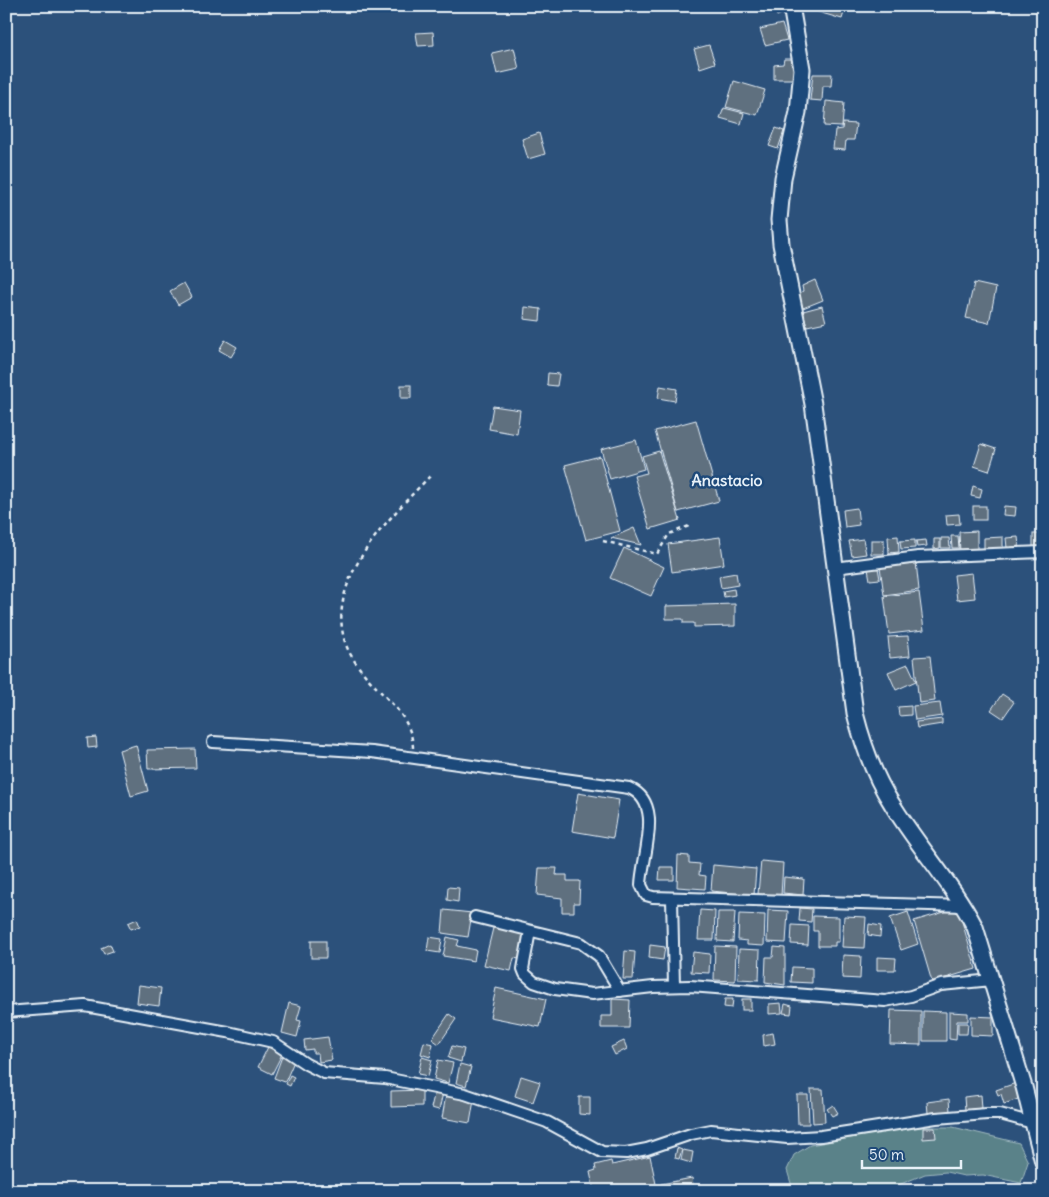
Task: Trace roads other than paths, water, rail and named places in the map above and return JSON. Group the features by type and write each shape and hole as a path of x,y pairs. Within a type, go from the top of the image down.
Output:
{"street":[{"path":"791,6 802,69 798,112 783,178 780,228 785,268 813,404 846,656 862,740 873,768 892,804 964,906 976,927 1034,1123 1043,1162"},
{"path":"835,568 918,557 1043,552"},
{"path":"213,742 414,756 619,786 636,791 643,797 649,808 642,891 653,898 964,906"},
{"path":"672,899 674,986"},
{"path":"475,917 573,940 590,949 607,968 620,991"},
{"path":"530,931 523,969 528,978 555,989 592,994 674,986 885,1001 911,996 941,985 992,980"},
{"path":"6,1012 85,1006 273,1042 306,1064 324,1073 385,1078 465,1094 548,1122 602,1152 626,1153 647,1149 690,1134 711,1130 786,1138 821,1136 936,1118 987,1114 1000,1114 1034,1123"}],"district":[{"name":"Anastacio","path":"727,480"}]}
